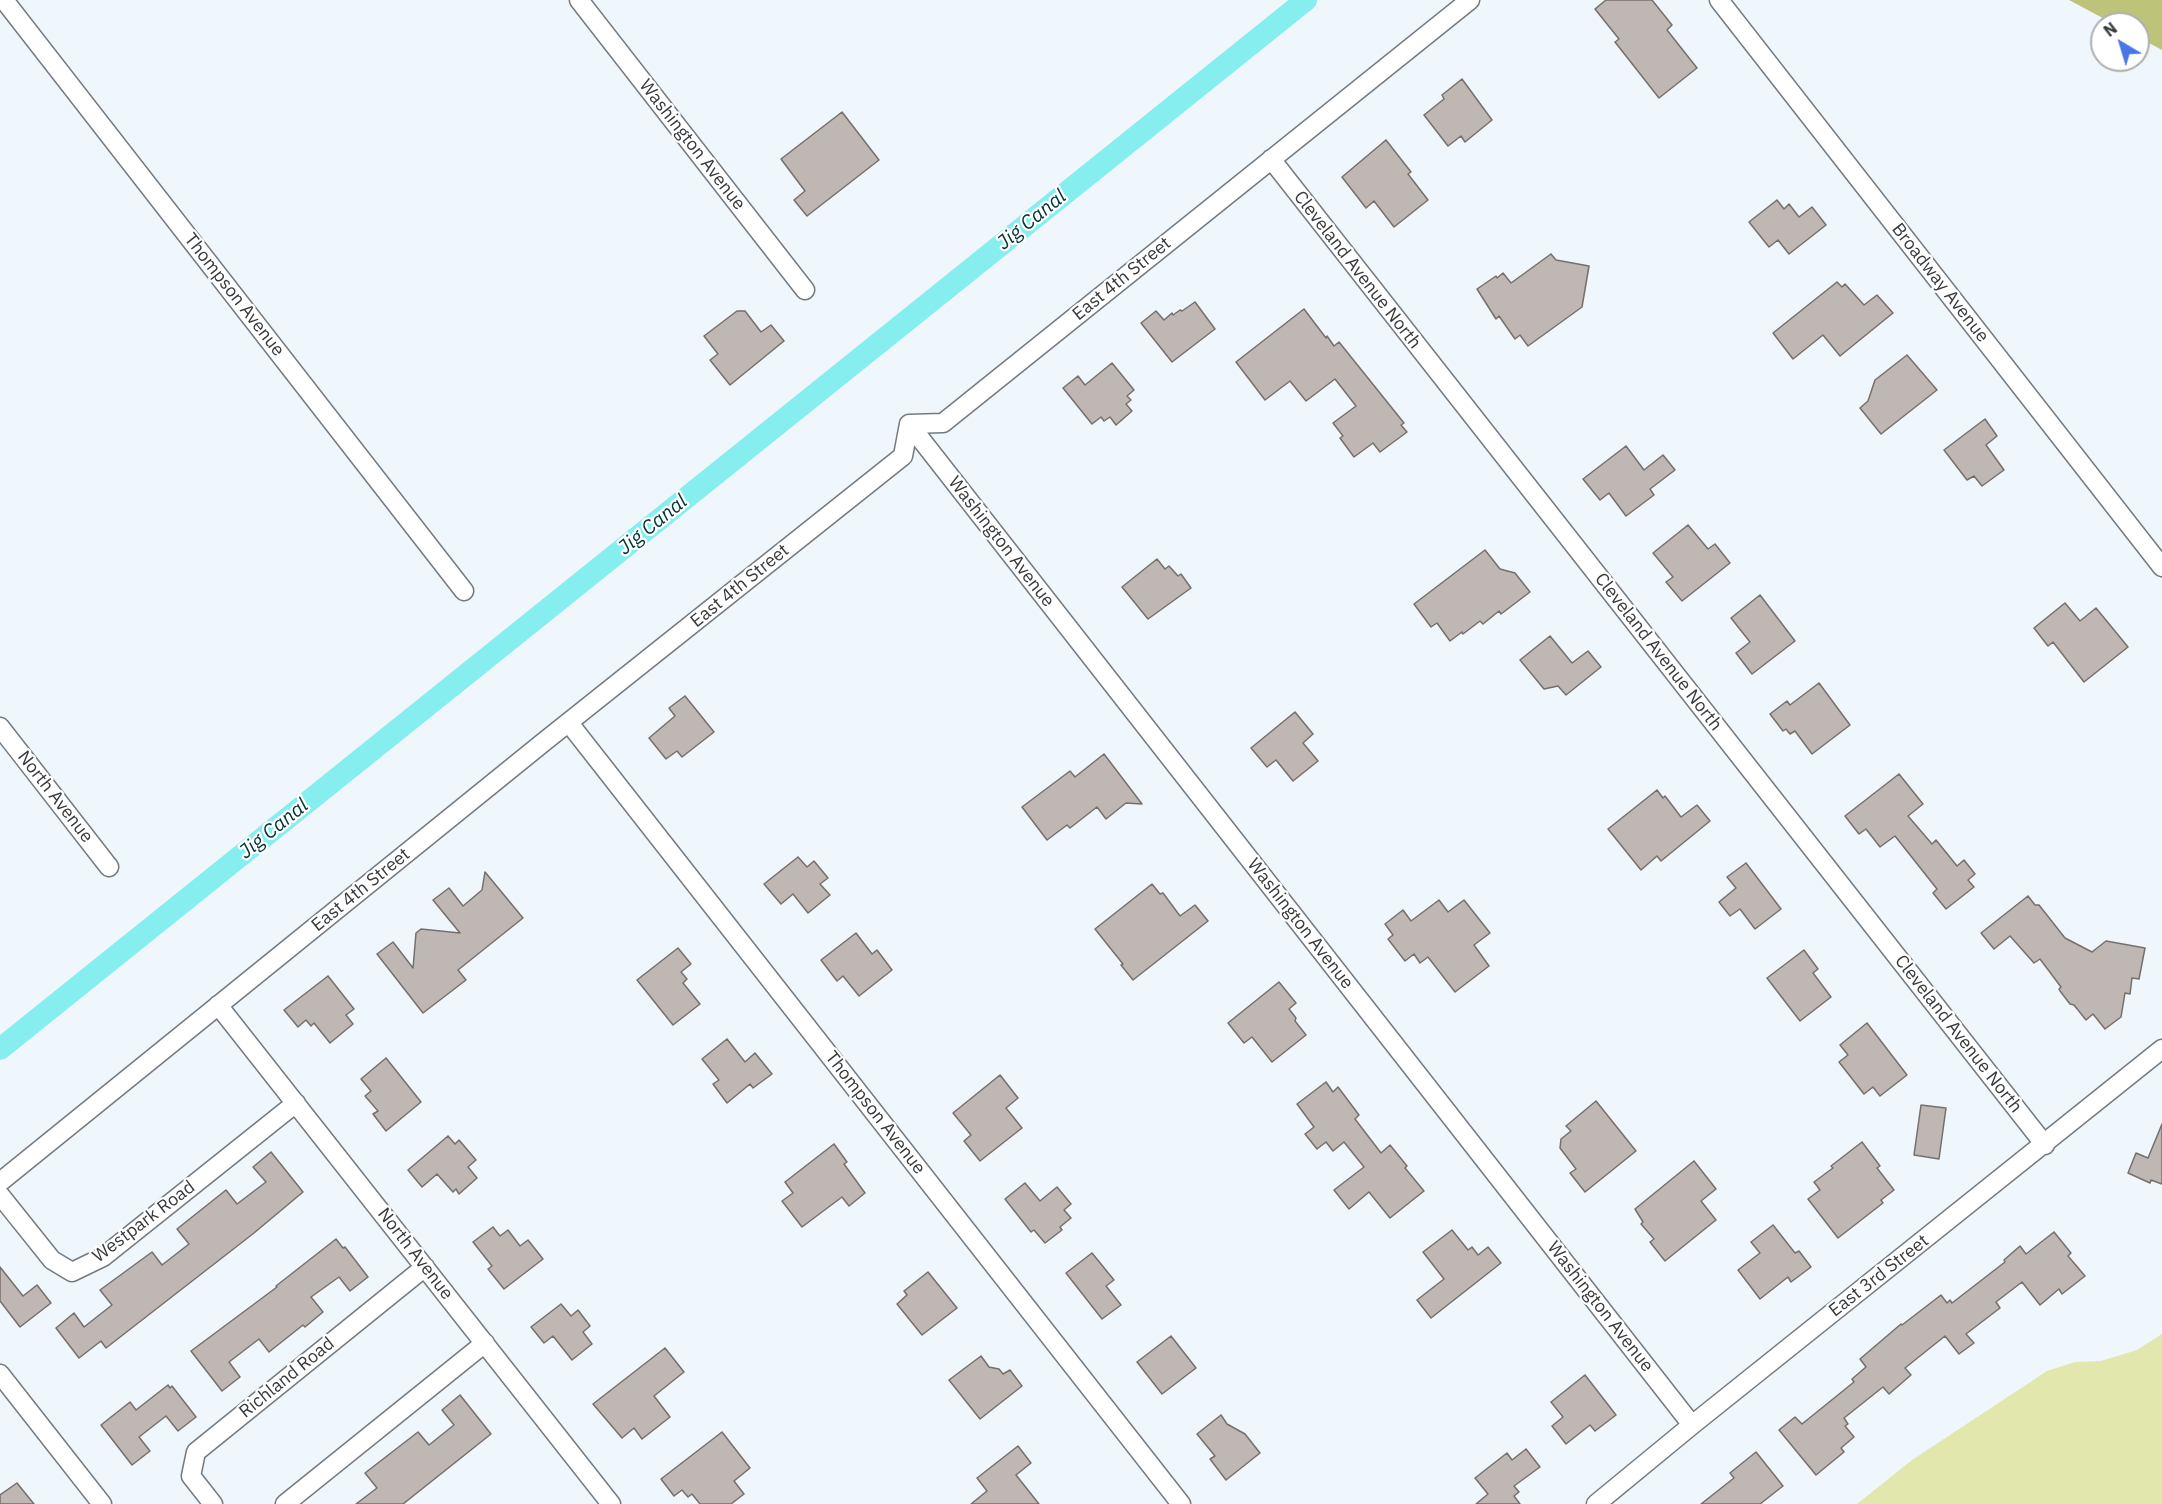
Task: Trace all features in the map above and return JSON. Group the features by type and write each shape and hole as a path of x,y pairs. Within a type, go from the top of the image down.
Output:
{"street":[{"name":"Thompson Avenue","path":"4,0 464,591"},
{"name":"Washington Avenue","path":"579,0 805,290"},
{"name":"East 4th Street","path":"0,1182 903,456 909,424 943,423 1470,0"},
{"name":"Broadway Avenue","path":"1719,0 2162,567"},
{"name":"Cleveland Avenue North","path":"1271,159 2045,1144"},
{"name":"Washington Avenue","path":"909,424 1692,1425"},
{"name":"Thompson Avenue","path":"569,723 1181,1504"},
{"name":"North Avenue","path":"0,727 109,867"},
{"name":"North Avenue","path":"218,1005 611,1504"},
{"name":"East 3rd Street","path":"1596,1504 2162,1049"},
{"name":"Westpark Road","path":"0,1195 52,1260 72,1272 103,1257 297,1103"},
{"name":"Richland Road","path":"213,1504 191,1476 196,1452 425,1267"},
{"path":"285,1504 485,1343"},
{"path":"0,1374 102,1504"}],"green space":[{"path":"2069,0 2162,0 2162,50 2150,44 2150,12 2092,12"},
{"path":"2162,1334 2162,1504 1857,1504 1912,1460 2047,1371 2075,1362 2101,1361 2137,1350"}],"building":[{"path":"1606,0 1652,0 1672,25 1667,30 1697,68 1659,98 1615,42 1619,39 1595,9"},
{"path":"1462,79 1492,120 1465,142 1461,136 1448,146 1424,115 1444,99 1442,95"},
{"path":"842,112 879,160 807,216 794,200 805,191 781,159"},
{"path":"1386,140 1411,172 1408,174 1428,200 1394,227 1374,201 1366,208 1342,177"},
{"path":"1777,200 1784,209 1789,204 1799,217 1812,207 1826,225 1789,254 1778,240 1769,247 1749,222"},
{"path":"1551,254 1556,260 1589,266 1582,307 1528,346 1520,335 1515,339 1499,316 1496,319 1477,289 1503,273 1511,283"},
{"path":"1837,282 1842,287 1845,284 1864,305 1877,295 1893,313 1840,356 1823,335 1793,359 1773,333"},
{"path":"1195,302 1215,329 1172,362 1141,323 1156,311 1164,320 1172,313 1173,315 1182,311"},
{"path":"1304,309 1334,346 1339,342 1404,423 1401,425 1407,432 1380,452 1373,443 1354,457 1340,438 1343,436 1333,423 1356,406 1335,379 1306,401 1290,381 1265,400 1236,362"},
{"path":"737,311 745,311 761,332 771,325 784,341 730,385 710,360 718,354 704,336"},
{"path":"1907,355 1937,390 1881,434 1860,408 1868,401 1875,380"},
{"path":"1112,363 1134,390 1127,396 1131,400 1126,404 1132,411 1116,425 1110,417 1104,421 1101,417 1092,424 1063,388 1078,376 1085,385"},
{"path":"1985,419 1997,436 1986,445 2004,470 1982,486 1974,476 1967,480 1944,450"},
{"path":"1626,446 1644,470 1663,455 1675,470 1650,489 1654,495 1626,516 1609,493 1600,500 1583,479"},
{"path":"1688,525 1708,549 1715,544 1730,563 1682,601 1666,582 1673,577 1653,553"},
{"path":"1485,550 1500,569 1515,573 1530,592 1501,614 1499,611 1483,624 1480,621 1450,641 1437,623 1431,627 1414,604"},
{"path":"1157,559 1165,569 1169,566 1178,576 1181,574 1191,588 1148,619 1122,587"},
{"path":"1760,595 1795,641 1752,674 1736,653 1750,642 1731,618"},
{"path":"2065,603 2080,621 2096,608 2128,647 2084,682 2053,642 2048,646 2034,628"},
{"path":"1550,636 1572,663 1588,651 1601,667 1566,695 1558,686 1544,689 1520,660"},
{"path":"1819,683 1850,725 1812,754 1795,731 1790,734 1786,729 1783,731 1770,714 1787,701 1790,705"},
{"path":"685,696 714,732 682,757 677,751 666,759 649,738 675,716 669,708"},
{"path":"1295,712 1313,734 1303,743 1318,761 1293,781 1276,760 1267,767 1251,748"},
{"path":"1104,754 1142,804 1126,803 1106,819 1097,807 1070,828 1067,825 1047,840 1022,807 1070,771 1075,777"},
{"path":"1899,774 1923,804 1908,816 1932,844 1936,840 1957,866 1964,860 1975,874 1968,880 1974,887 1946,909 1933,893 1937,889 1895,836 1880,847 1866,829 1859,834 1845,816"},
{"path":"1657,790 1663,798 1665,796 1681,817 1697,805 1710,821 1661,861 1657,856 1641,870 1608,829"},
{"path":"798,857 807,867 814,861 828,878 820,884 830,895 808,913 793,894 781,904 764,884"},
{"path":"1746,863 1781,909 1755,929 1740,909 1730,916 1719,902 1736,888 1727,877"},
{"path":"485,872 523,918 458,970 466,980 423,1013 377,954 393,942 413,968 416,933 421,929 460,933 433,900 449,888 463,906 482,890"},
{"path":"1152,884 1160,894 1163,893 1180,916 1195,905 1208,921 1133,980 1095,929"},
{"path":"2028,896 2035,905 2039,905 2065,938 2092,952 2106,941 2145,948 2139,979 2132,978 2130,994 2125,993 2121,1017 2105,1029 2093,1014 2086,1020 2074,1005 2070,1004 2060,991 2061,987 2040,959 2034,963 2010,936 1994,949 1981,933"},
{"path":"1439,900 1448,912 1464,900 1490,933 1474,945 1489,966 1455,992 1428,957 1420,963 1414,954 1405,961 1388,939 1393,935 1385,924 1403,910 1411,921"},
{"path":"856,933 872,954 877,950 892,970 859,996 843,976 837,981 821,960"},
{"path":"678,948 691,964 681,972 687,979 683,983 700,1004 673,1025 637,980"},
{"path":"1804,950 1818,969 1813,973 1831,997 1800,1021 1767,978"},
{"path":"328,976 354,1009 346,1015 353,1024 330,1043 314,1023 311,1026 306,1020 298,1027 284,1010"},
{"path":"1279,982 1296,1003 1289,1009 1306,1035 1272,1062 1252,1037 1244,1043 1228,1023"},
{"path":"1867,1023 1907,1075 1880,1096 1873,1087 1864,1094 1839,1062 1848,1055 1840,1045"},
{"path":"727,1039 745,1062 755,1053 772,1074 753,1088 750,1084 727,1103 713,1084 719,1080 702,1059"},
{"path":"386,1058 421,1102 386,1131 373,1114 378,1111 365,1096 371,1091 361,1079"},
{"path":"1000,1075 1018,1098 1006,1108 1022,1128 980,1161 964,1141 971,1135 953,1113"},
{"path":"1326,1082 1333,1092 1338,1087 1359,1115 1355,1119 1381,1153 1390,1145 1424,1191 1390,1218 1369,1192 1349,1209 1334,1190 1364,1167 1344,1142 1333,1151 1326,1142 1317,1149 1305,1134 1314,1127 1297,1104"},
{"path":"1596,1101 1636,1151 1585,1192 1570,1173 1576,1169 1560,1148 1561,1139 1571,1131 1566,1126"},
{"path":"1921,1105 1946,1108 1939,1159 1914,1155"},
{"path":"2162,1124 2162,1184 2151,1180 2150,1183 2128,1173 2136,1153 2148,1158"},
{"path":"448,1136 455,1144 459,1140 476,1160 468,1167 477,1178 459,1194 456,1189 453,1192 437,1174 422,1187 408,1170"},
{"path":"1862,1142 1880,1166 1877,1168 1894,1190 1881,1200 1883,1203 1838,1238 1808,1199 1820,1190 1814,1182"},
{"path":"834,1144 847,1162 844,1164 865,1193 849,1206 842,1197 802,1227 782,1201 793,1193 785,1182"},
{"path":"271,1152 303,1192 106,1348 101,1341 79,1358 56,1328 74,1313 84,1327 112,1305 100,1290 152,1252 162,1265 189,1244 177,1229 226,1190 237,1204 266,1182 253,1167"},
{"path":"1694,1161 1716,1189 1701,1201 1716,1220 1665,1261 1650,1242 1654,1239 1641,1224 1643,1222 1635,1209"},
{"path":"1025,1183 1040,1201 1057,1187 1071,1204 1064,1210 1071,1218 1060,1227 1062,1230 1045,1243 1034,1230 1031,1232 1005,1199"},
{"path":"1773,1225 1795,1253 1799,1251 1811,1267 1791,1282 1788,1277 1760,1299 1738,1270 1760,1253 1751,1242"},
{"path":"493,1227 500,1236 508,1230 520,1246 528,1240 543,1259 504,1289 488,1269 492,1266 473,1242"},
{"path":"1452,1230 1468,1250 1472,1247 1478,1255 1488,1247 1501,1263 1431,1318 1417,1300 1444,1279 1423,1252"},
{"path":"2054,1232 2071,1253 2068,1256 2085,1276 2062,1294 2059,1289 2040,1305 2022,1282 1996,1302 2000,1308 1966,1334 1974,1343 1959,1354 1945,1336 1905,1368 1911,1375 1889,1394 1883,1387 1844,1418 1848,1424 1845,1426 1854,1437 1841,1448 1844,1452 1816,1475 1779,1430 1795,1417 1802,1424 1854,1382 1852,1379 1866,1367 1860,1359 1901,1324 1941,1295 1947,1303 1950,1300 1952,1303 2005,1262 2004,1260 2020,1246 2026,1254"},
{"path":"336,1239 368,1277 350,1291 339,1277 311,1297 323,1312 269,1352 259,1339 229,1362 240,1377 222,1391 191,1351 277,1287"},
{"path":"1092,1253 1114,1280 1106,1286 1121,1305 1102,1319 1066,1273"},
{"path":"0,1267 23,1296 37,1285 51,1303 20,1327 0,1301"},
{"path":"928,1272 957,1308 922,1335 897,1304 907,1295 904,1291"},
{"path":"561,1304 571,1316 578,1310 590,1326 583,1332 592,1344 572,1360 553,1336 544,1343 531,1327"},
{"path":"1171,1336 1196,1368 1162,1394 1137,1362"},
{"path":"665,1348 684,1372 654,1396 670,1417 642,1439 634,1428 622,1438 593,1404"},
{"path":"981,1356 989,1367 999,1369 1003,1374 1010,1370 1022,1386 980,1419 949,1380"},
{"path":"1585,1375 1616,1415 1595,1431 1590,1425 1566,1444 1552,1426 1563,1417 1551,1402"},
{"path":"168,1385 170,1388 172,1386 196,1417 178,1431 166,1416 139,1437 150,1451 132,1465 101,1425 130,1402 136,1410"},
{"path":"460,1395 491,1434 403,1504 356,1504 377,1488 365,1473 418,1432 429,1445 454,1425 442,1410"},
{"path":"1221,1415 1227,1424 1245,1434 1260,1453 1226,1480 1210,1459 1215,1456 1197,1434"},
{"path":"722,1432 750,1468 734,1481 744,1494 731,1504 700,1504 692,1494 688,1497 682,1490 674,1496 661,1479"},
{"path":"1018,1446 1031,1463 1016,1475 1039,1504 971,1504 987,1491 977,1478"},
{"path":"1526,1449 1540,1467 1514,1486 1519,1492 1514,1496 1520,1504 1476,1504 1488,1494 1475,1478 1507,1453 1512,1460"},
{"path":"1756,1452 1783,1486 1760,1504 1701,1504 1734,1478 1730,1473"},
{"path":"17,1483 34,1504 0,1504 0,1495"}],"waterway":[{"name":"Jig Canal","path":"0,1049 1306,0"}]}
